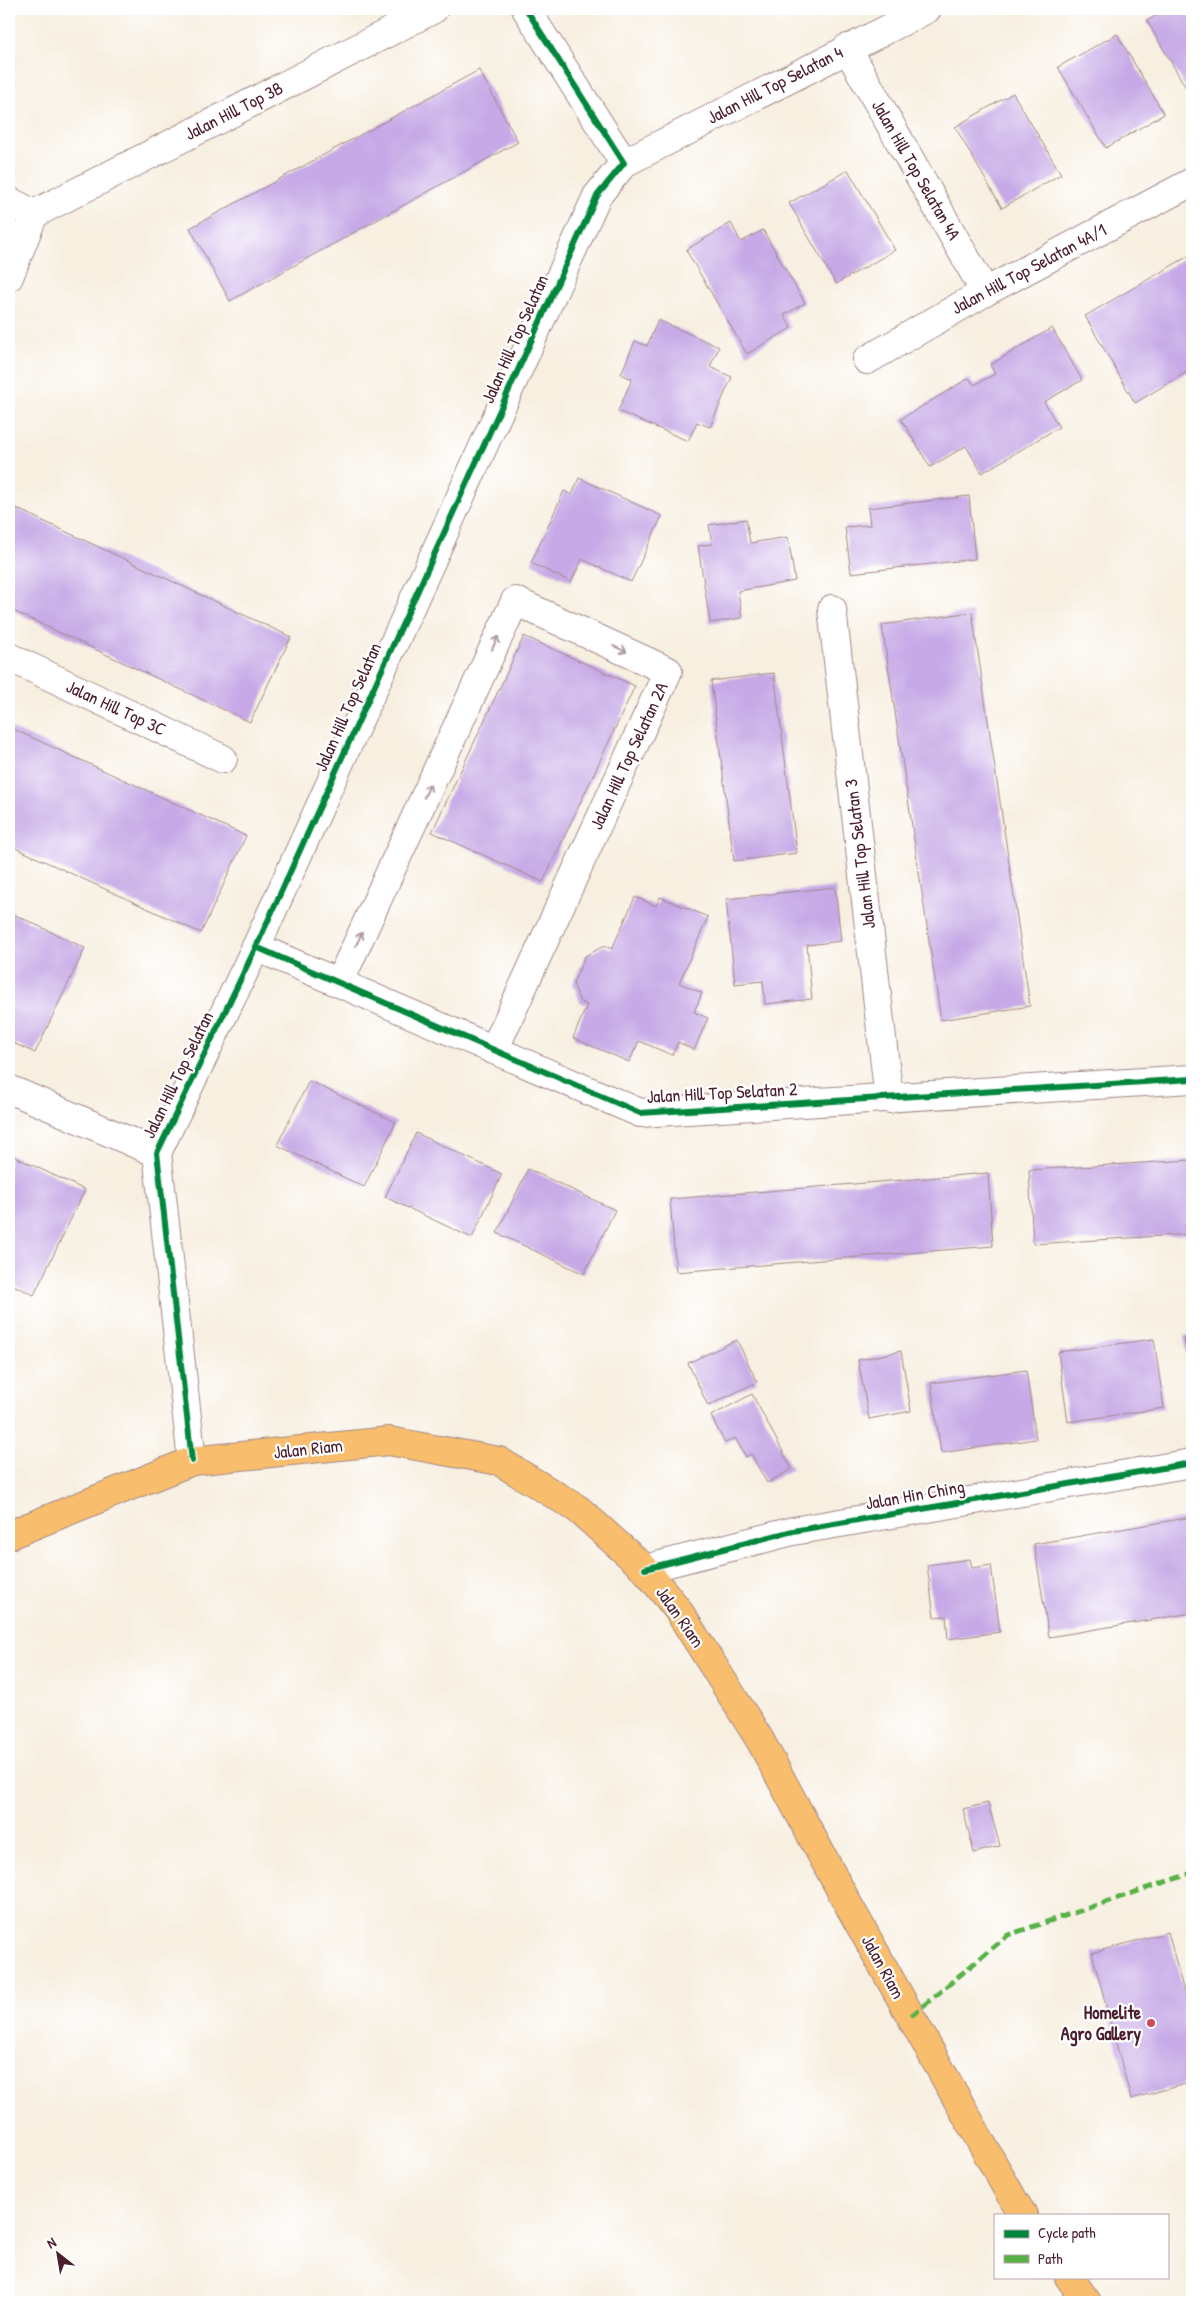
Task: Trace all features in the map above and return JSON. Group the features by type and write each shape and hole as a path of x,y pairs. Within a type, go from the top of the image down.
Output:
{"main road":[{"name":"Jalan Riam","path":"9,1535 192,1461 389,1440 499,1461 578,1509 645,1569 678,1610 760,1740 848,1904 1014,2201 1023,2214"},
{"path":"1070,2278 1087,2302"}],"street":[{"name":"Jalan Hill Top 3B","path":"34,214 434,9"},
{"path":"526,9 624,163"},
{"name":"Jalan Hill Top Selatan 4","path":"624,163 927,9"},
{"name":"Jalan Hill Top Selatan 4A","path":"847,48 985,292"},
{"name":"Jalan Hill Top Selatan","path":"192,1461 157,1153 256,947 597,196 624,163"},
{"name":"Jalan Hill Top Selatan 4A/1","path":"867,360 985,292 1192,182"},
{"path":"9,201 34,214 9,277"},
{"name":"Jalan Hill Top Selatan 2A","path":"339,983 515,601 668,671 494,1050"},
{"name":"Jalan Hill Top Selatan 3","path":"832,609 889,1099"},
{"name":"Jalan Hill Top 3C","path":"9,657 223,759"},
{"name":"Jalan Hill Top Selatan 2","path":"256,947 640,1113 1192,1079"},
{"path":"9,1089 157,1153"},
{"name":"Jalan Hin Ching","path":"645,1569 793,1531 1192,1464"}],"building":[{"path":"1167,9 1192,9 1192,98 1147,21"},
{"path":"1117,34 1164,114 1106,148 1058,67"},
{"path":"479,70 518,142 230,301 190,228"},
{"path":"1013,93 1061,174 1002,208 955,127"},
{"path":"848,170 895,250 836,284 789,203"},
{"path":"731,223 741,242 763,230 805,303 784,315 791,328 747,354 686,250"},
{"path":"1192,254 1192,369 1135,403 1085,316"},
{"path":"658,320 719,347 710,367 732,377 710,427 697,422 688,441 618,411 632,379 621,374 635,341 647,346"},
{"path":"1052,328 1082,380 1044,402 1059,427 982,473 966,446 930,467 901,419 969,378 974,385 995,374 990,365"},
{"path":"579,478 662,516 631,582 582,559 571,582 531,563 564,491 572,495"},
{"path":"969,496 975,559 851,573 845,527 870,525 868,508"},
{"path":"9,505 291,637 250,722 9,609"},
{"path":"746,519 750,543 788,537 795,581 738,591 742,618 710,623 698,546 712,544 709,525"},
{"path":"972,612 1030,1006 941,1020 882,625"},
{"path":"524,636 635,686 543,882 432,832"},
{"path":"774,673 797,853 734,861 711,681"},
{"path":"9,727 246,836 201,933 9,845"},
{"path":"835,887 841,941 807,945 812,999 765,1004 763,981 735,984 726,899"},
{"path":"635,897 656,906 660,897 708,917 679,983 702,993 694,1012 708,1018 694,1050 678,1042 672,1055 639,1041 629,1062 573,1038 587,1005 580,1002 573,983 585,956 604,946 612,949"},
{"path":"9,912 85,948 35,1053 9,1041"},
{"path":"309,1081 396,1122 364,1187 277,1145"},
{"path":"416,1133 502,1174 472,1238 385,1197"},
{"path":"9,1154 85,1190 34,1295 9,1283"},
{"path":"1192,1160 1192,1234 1033,1244 1029,1170"},
{"path":"528,1169 615,1210 584,1274 497,1233"},
{"path":"988,1173 993,1246 676,1272 670,1199"},
{"path":"1192,1335 1192,1385 1191,1385 1184,1336"},
{"path":"1154,1339 1164,1408 1068,1422 1058,1352"},
{"path":"737,1340 757,1382 708,1406 688,1363"},
{"path":"901,1351 911,1411 869,1419 858,1360"},
{"path":"1026,1370 1036,1439 941,1453 931,1383"},
{"path":"752,1394 792,1469 767,1483 751,1454 746,1457 735,1438 725,1443 711,1416"},
{"path":"1192,1517 1192,1613 1049,1637 1034,1544"},
{"path":"970,1559 972,1568 991,1565 1000,1632 948,1639 946,1616 934,1617 927,1565"},
{"path":"988,1803 1000,1846 974,1853 963,1809"},
{"name":"Homelite Agro Gallery","path":"1168,1932 1184,1992 1192,1990 1192,2053 1189,2054 1192,2082 1131,2099 1092,1953"}],"marked path":[{"path":"911,2016 1008,1935 1192,1873"}],"cycle path":[{"path":"192,1461 157,1153 256,947 597,196 624,163 526,9"},
{"path":"256,947 640,1113 1192,1079"},
{"path":"645,1569 793,1531 1192,1463"}],"place":[{"name":"Homelite Agro Gallery","path":"1151,2023"}]}
